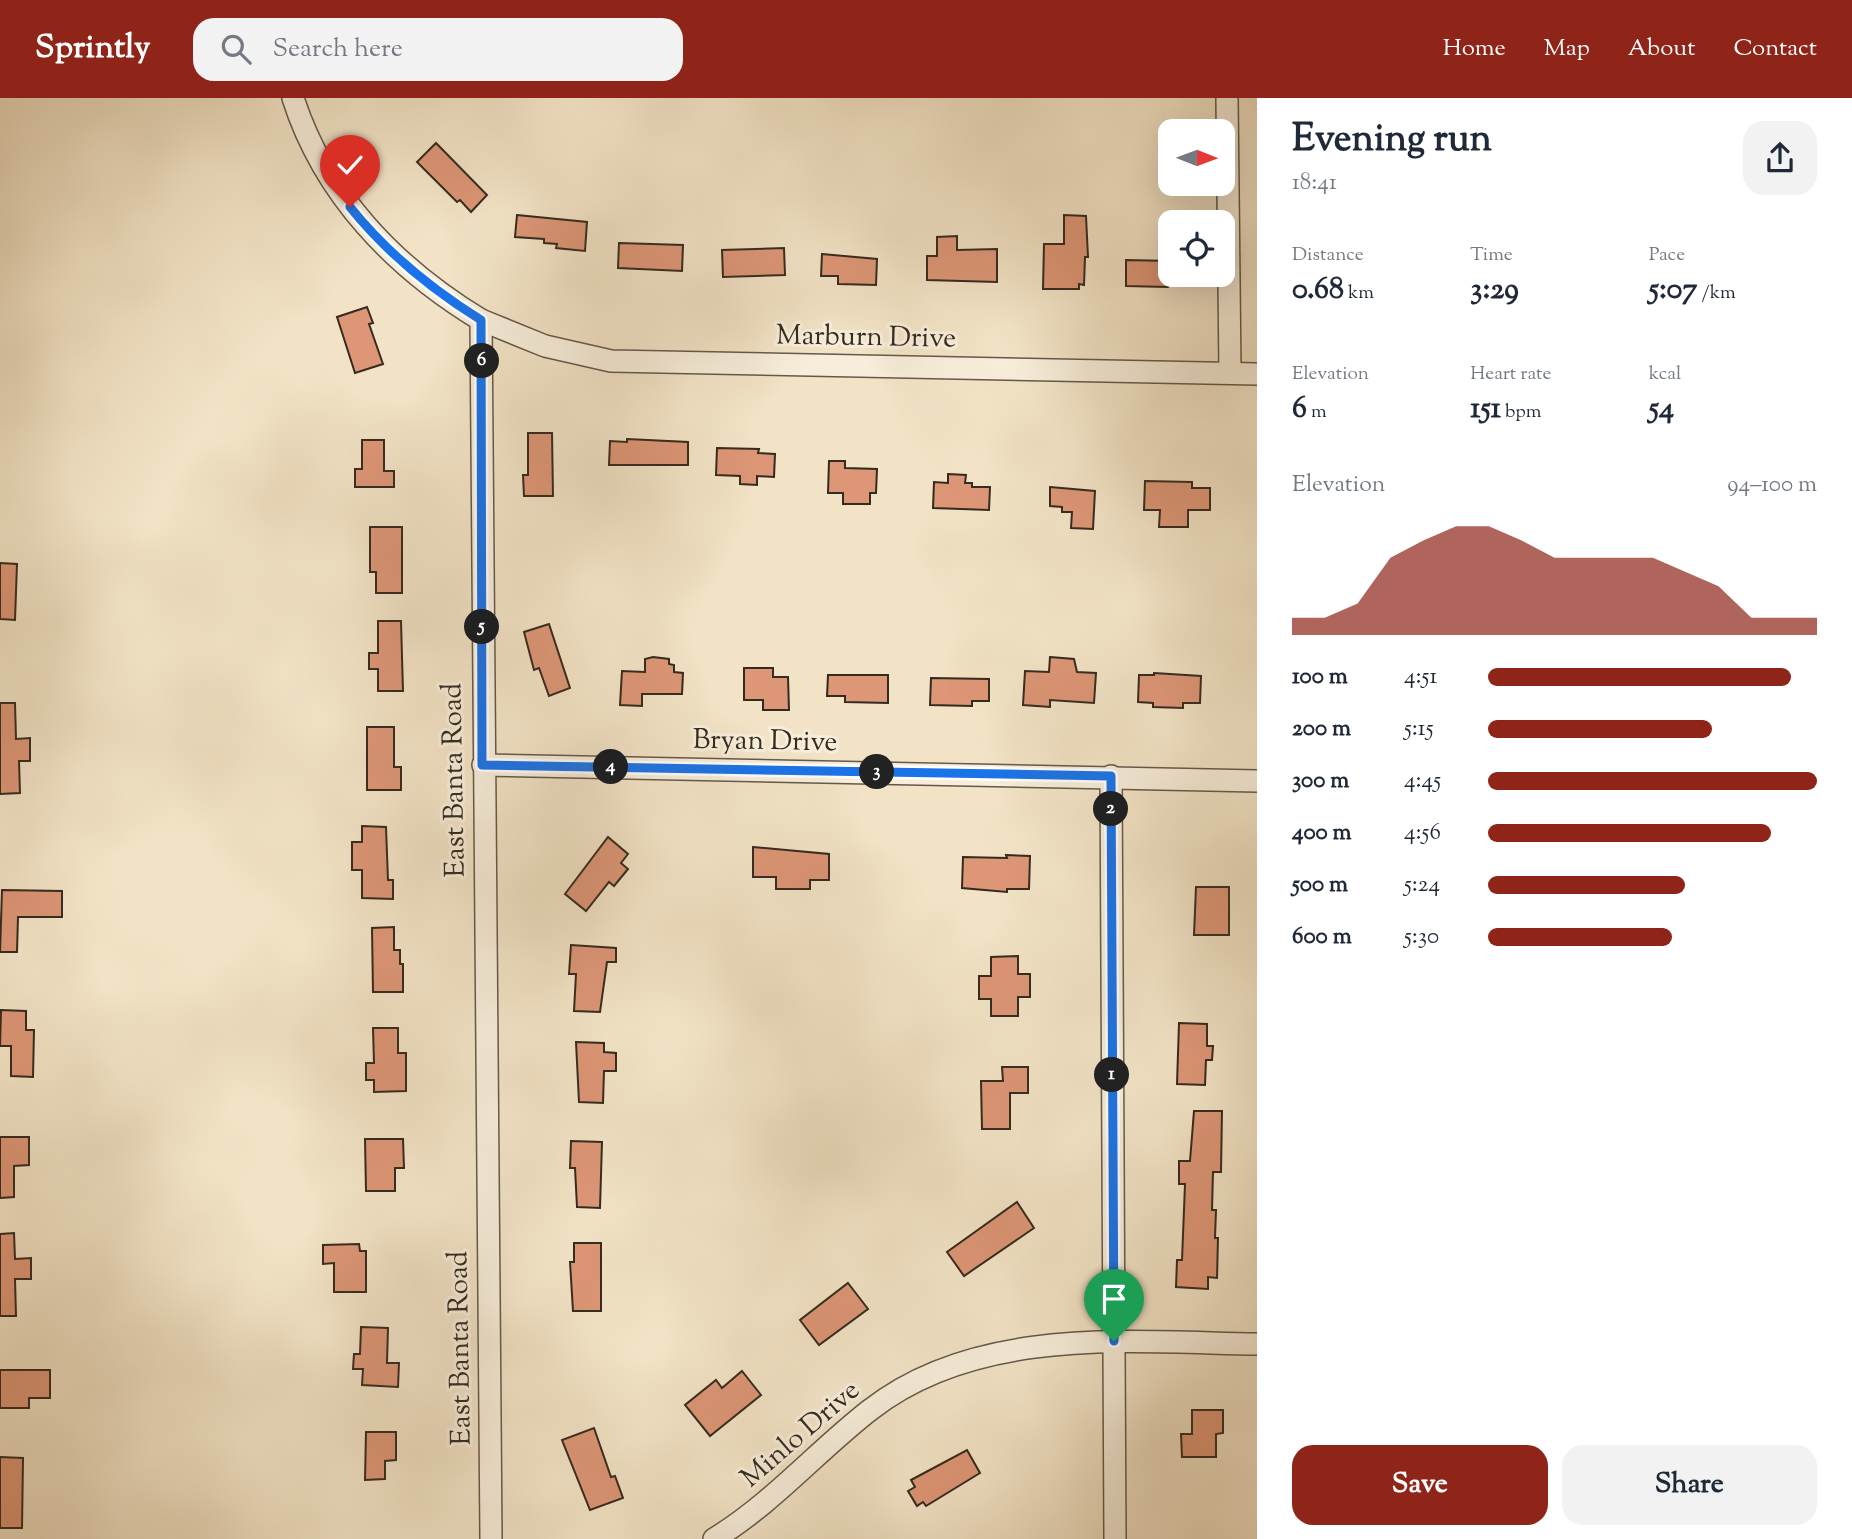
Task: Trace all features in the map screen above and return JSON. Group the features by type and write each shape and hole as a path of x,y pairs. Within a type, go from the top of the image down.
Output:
{"street":[{"path":"293,98 318,159 365,226 420,277 481,320"},
{"path":"1227,98 1230,373"},
{"name":"Marburn Drive","path":"481,320 545,346 611,361 1257,374"},
{"name":"East Banta Road","path":"481,320 482,765 491,1539"},
{"name":"Bryan Drive","path":"482,765 1257,780"},
{"path":"1111,776 1115,1539"},
{"name":"Minlo Drive","path":"714,1539 774,1496 850,1425 912,1385 964,1363 996,1354 1114,1341 1257,1344"}],"building":[{"path":"436,143 487,195 471,212 460,200 457,202 417,162"},
{"path":"517,215 587,222 585,251 556,248 557,244 544,243 544,239 515,237"},
{"path":"1064,215 1086,216 1088,257 1085,257 1084,285 1079,284 1079,289 1043,289 1044,244 1064,244"},
{"path":"957,236 957,250 997,249 997,282 927,280 927,256 937,256 937,237"},
{"path":"619,243 683,245 682,271 618,268"},
{"path":"784,248 785,275 723,277 722,250"},
{"path":"822,254 877,259 876,285 838,284 838,276 821,276"},
{"path":"1126,260 1158,261 1158,287 1126,286"},
{"path":"367,307 373,323 369,324 383,364 355,373 337,317"},
{"path":"528,433 552,433 553,496 524,496 523,475 528,475"},
{"path":"627,439 688,442 688,465 609,465 610,441 627,442"},
{"path":"362,440 384,440 384,471 394,471 394,487 355,487 355,469 362,469"},
{"path":"717,448 759,449 758,453 775,454 774,477 757,476 757,485 740,484 740,476 716,475"},
{"path":"829,461 845,461 845,468 877,469 876,493 870,493 870,504 843,504 843,493 828,493"},
{"path":"948,474 966,475 965,483 972,483 972,487 990,487 989,510 933,508 934,482 948,483"},
{"path":"1145,481 1192,482 1192,488 1210,488 1210,510 1188,510 1188,527 1159,527 1160,510 1144,510"},
{"path":"1050,487 1095,491 1093,529 1071,528 1072,512 1062,512 1062,507 1050,506"},
{"path":"370,527 402,527 402,593 376,593 376,572 370,572"},
{"path":"0,563 17,564 15,620 0,619"},
{"path":"378,621 401,621 403,691 378,691 378,669 369,669 369,653 378,653"},
{"path":"549,624 570,688 549,696 539,668 534,670 524,632"},
{"path":"1050,657 1074,659 1077,672 1096,673 1094,703 1050,700 1050,707 1023,705 1025,671 1049,672"},
{"path":"645,659 669,659 669,664 674,665 674,672 683,673 682,694 642,694 642,706 620,705 622,671 645,672"},
{"path":"744,668 773,668 773,677 788,677 789,710 763,710 763,700 744,700"},
{"path":"1154,673 1201,676 1200,703 1183,703 1183,708 1153,707 1153,703 1138,702 1139,675"},
{"path":"828,675 888,675 888,703 845,702 845,696 827,696"},
{"path":"931,678 989,679 989,701 972,701 972,706 930,705"},
{"path":"0,703 15,703 16,739 30,738 30,761 19,761 20,793 0,794"},
{"path":"367,727 394,727 394,767 401,767 401,790 367,790"},
{"path":"362,826 386,827 388,880 393,880 393,899 362,898 362,870 352,870 352,842 362,842"},
{"path":"608,837 628,854 621,863 628,869 614,886 609,882 586,911 565,894"},
{"path":"753,847 829,854 829,880 810,880 810,889 776,889 776,877 753,877"},
{"path":"1006,855 1030,856 1029,889 1007,889 1007,892 962,888 963,857 1007,858"},
{"path":"1196,887 1229,887 1229,935 1194,935"},
{"path":"2,890 62,891 62,917 18,917 17,952 0,952"},
{"path":"394,927 394,950 400,950 400,964 403,964 403,992 373,992 372,928"},
{"path":"571,945 616,948 616,962 607,962 600,1012 574,1011 576,974 569,974"},
{"path":"1018,956 1018,974 1030,974 1030,997 1018,997 1018,1016 991,1016 991,999 979,999 979,976 991,976 991,957"},
{"path":"1,1010 26,1011 26,1030 34,1030 33,1077 11,1076 11,1046 0,1046"},
{"path":"1179,1023 1207,1024 1207,1046 1213,1046 1212,1060 1206,1060 1205,1085 1177,1084"},
{"path":"373,1028 398,1028 398,1053 406,1053 406,1091 374,1092 374,1080 366,1080 366,1063 374,1063"},
{"path":"576,1042 604,1043 604,1052 616,1053 616,1071 604,1071 603,1103 579,1102"},
{"path":"1002,1067 1028,1067 1028,1093 1010,1093 1010,1129 982,1129 981,1081 1003,1081"},
{"path":"1194,1111 1222,1111 1221,1172 1213,1172 1212,1210 1216,1210 1215,1238 1218,1238 1217,1278 1208,1277 1208,1289 1176,1287 1177,1260 1182,1260 1185,1184 1179,1184 1179,1161 1190,1161"},
{"path":"0,1137 29,1137 29,1165 14,1166 14,1197 0,1198"},
{"path":"365,1139 403,1139 404,1168 395,1168 395,1191 366,1191"},
{"path":"571,1141 602,1142 600,1208 577,1207 575,1168 570,1168"},
{"path":"1017,1202 1034,1228 964,1276 947,1252"},
{"path":"14,1233 15,1259 31,1258 31,1279 15,1279 16,1316 0,1316 0,1234"},
{"path":"574,1243 601,1243 601,1311 573,1311 570,1262 574,1262"},
{"path":"359,1244 360,1251 366,1251 366,1292 334,1292 334,1263 323,1264 323,1245"},
{"path":"848,1283 868,1309 819,1345 800,1320"},
{"path":"361,1327 388,1328 387,1363 399,1363 398,1387 362,1385 363,1369 353,1369 354,1354 360,1354"},
{"path":"0,1370 50,1370 50,1398 29,1398 29,1408 0,1408"},
{"path":"742,1371 761,1395 710,1436 685,1405 716,1380 722,1388"},
{"path":"1192,1410 1223,1410 1223,1433 1216,1434 1216,1457 1182,1457 1181,1434 1192,1434"},
{"path":"594,1428 611,1477 615,1476 623,1498 590,1510 562,1440"},
{"path":"366,1432 396,1432 396,1460 385,1461 385,1479 365,1480"},
{"path":"967,1450 980,1473 926,1506 923,1502 917,1506 908,1491 915,1487 911,1480"},
{"path":"0,1457 23,1458 22,1528 0,1528"}],"route":[{"path":"350,207 400,261 439,293 481,320 482,765 1111,776 1114,1341"}]}
